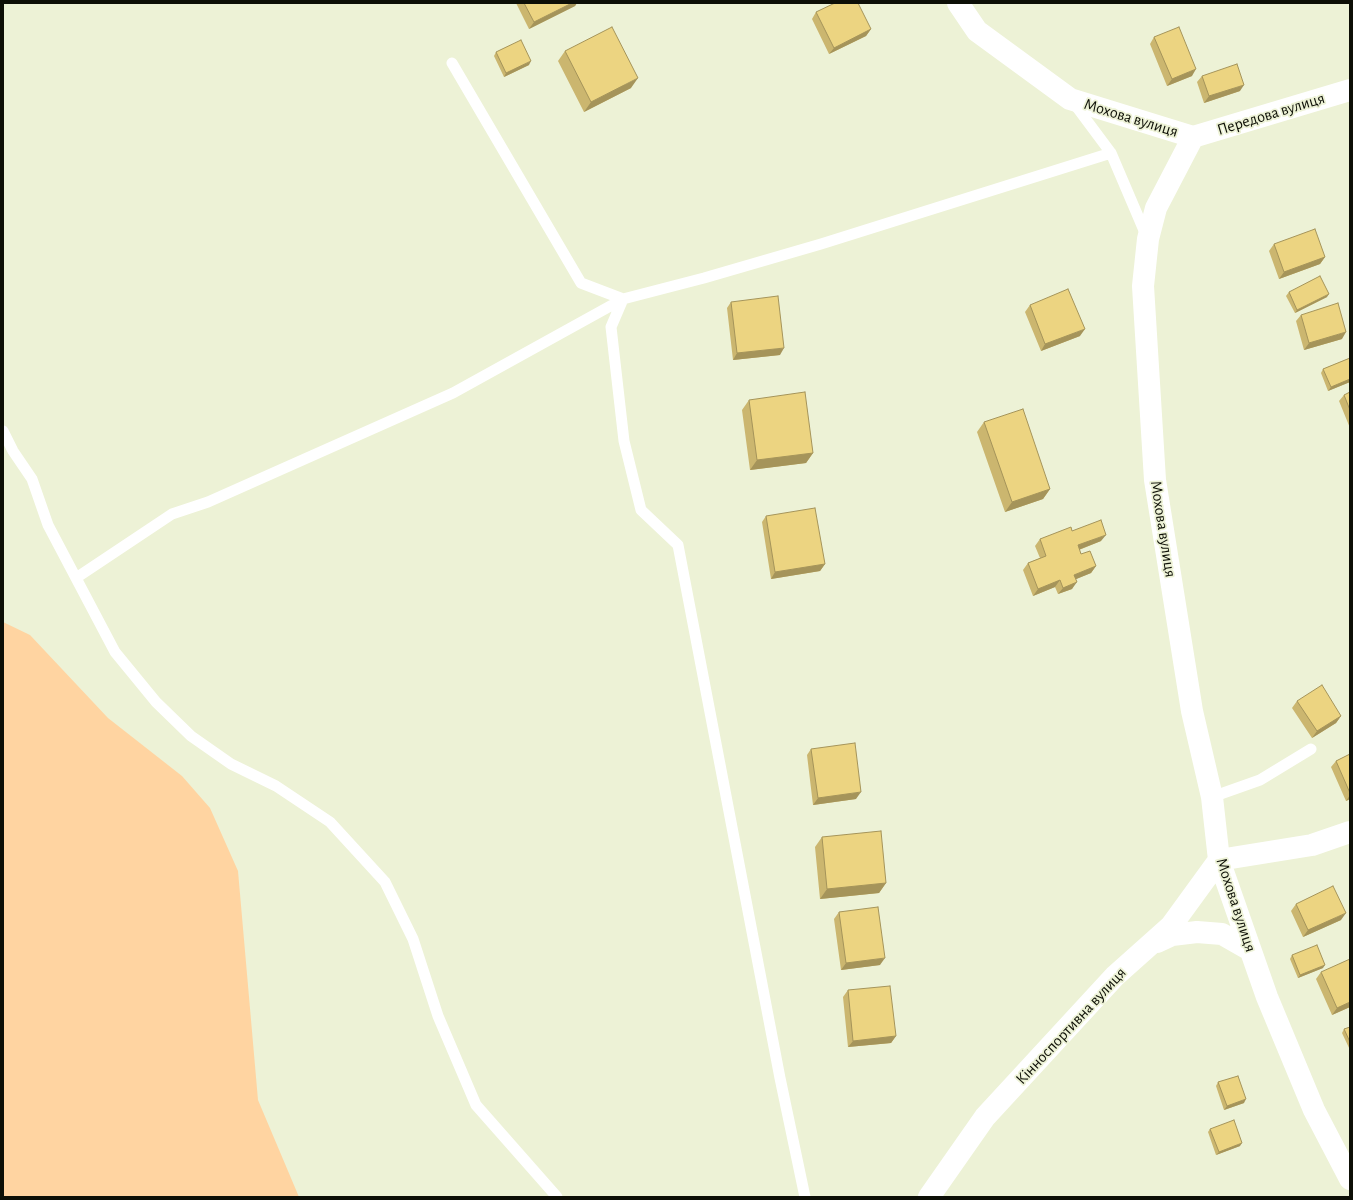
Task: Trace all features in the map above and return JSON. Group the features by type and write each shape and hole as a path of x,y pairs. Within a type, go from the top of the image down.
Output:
{"street":[{"name":"Мохова вулиця","path":"958,3 976,31 1070,99 1193,137 1156,208 1148,239 1143,286 1155,480 1192,712 1212,797 1219,860 1267,997 1314,1110 1350,1179"},
{"name":"Передова вулиця","path":"1193,137 1350,90"},
{"path":"1219,860 1312,844 1350,832"},
{"name":"Кінноспортивна вулиця","path":"929,1197 985,1117 1115,976 1171,926 1219,860"},
{"path":"1150,944 1172,935 1197,932 1222,934 1250,950"}],"lane":[{"path":"452,63 581,283 623,299"},
{"path":"1070,99 1111,153 1148,239"},
{"path":"76,578 172,514 208,502 453,393 623,299 704,278 821,244 1111,153"},
{"path":"623,299 611,327 624,441 641,510 678,545 780,1078 805,1197"},
{"path":"3,431 13,451 32,479 48,525 115,652 156,702 191,736 232,764 276,786 330,822 385,882 413,939 438,1016 476,1105 557,1197"},
{"path":"1212,797 1260,780 1311,748"}],"shaded area":[{"path":"3,622 30,635 108,718 182,776 210,808 238,871 258,1100 299,1197 3,1197"}],"building":[{"path":"524,3 572,3 534,22"},
{"path":"835,3 858,3 871,29 834,48 816,12"},
{"path":"612,27 638,78 591,102 565,51"},
{"path":"1179,27 1196,69 1172,79 1154,37"},
{"path":"521,40 531,61 506,73 496,52"},
{"path":"1237,64 1244,85 1209,96 1202,76"},
{"path":"1315,229 1325,257 1284,272 1274,244"},
{"path":"1320,276 1329,294 1297,310 1289,292"},
{"path":"1068,289 1085,329 1045,344 1030,305"},
{"path":"778,296 784,348 737,353 731,302"},
{"path":"1338,303 1346,332 1309,343 1301,315"},
{"path":"1350,358 1350,379 1331,387 1323,369"},
{"path":"805,392 813,453 757,460 749,400"},
{"path":"1350,392 1350,410 1344,395"},
{"path":"1023,409 1050,489 1012,502 984,422"},
{"path":"815,508 825,564 775,572 766,516"},
{"path":"1101,520 1106,535 1078,545 1081,554 1090,551 1096,566 1074,575 1077,582 1063,588 1060,580 1038,589 1028,563 1046,556 1040,539 1071,527 1072,531"},
{"path":"1322,685 1341,716 1317,731 1297,701"},
{"path":"855,743 861,792 818,798 811,749"},
{"path":"1350,754 1350,793 1336,761"},
{"path":"881,831 886,883 827,889 822,837"},
{"path":"1333,886 1346,913 1308,930 1296,904"},
{"path":"878,907 885,958 846,963 839,912"},
{"path":"1317,945 1325,965 1300,975 1292,955"},
{"path":"1350,959 1350,1002 1337,1008 1321,972"},
{"path":"890,986 896,1036 853,1041 848,990"},
{"path":"1350,1027 1350,1042 1344,1029"},
{"path":"1238,1076 1246,1099 1227,1106 1218,1082"},
{"path":"1234,1120 1242,1143 1219,1152 1210,1129"}]}
